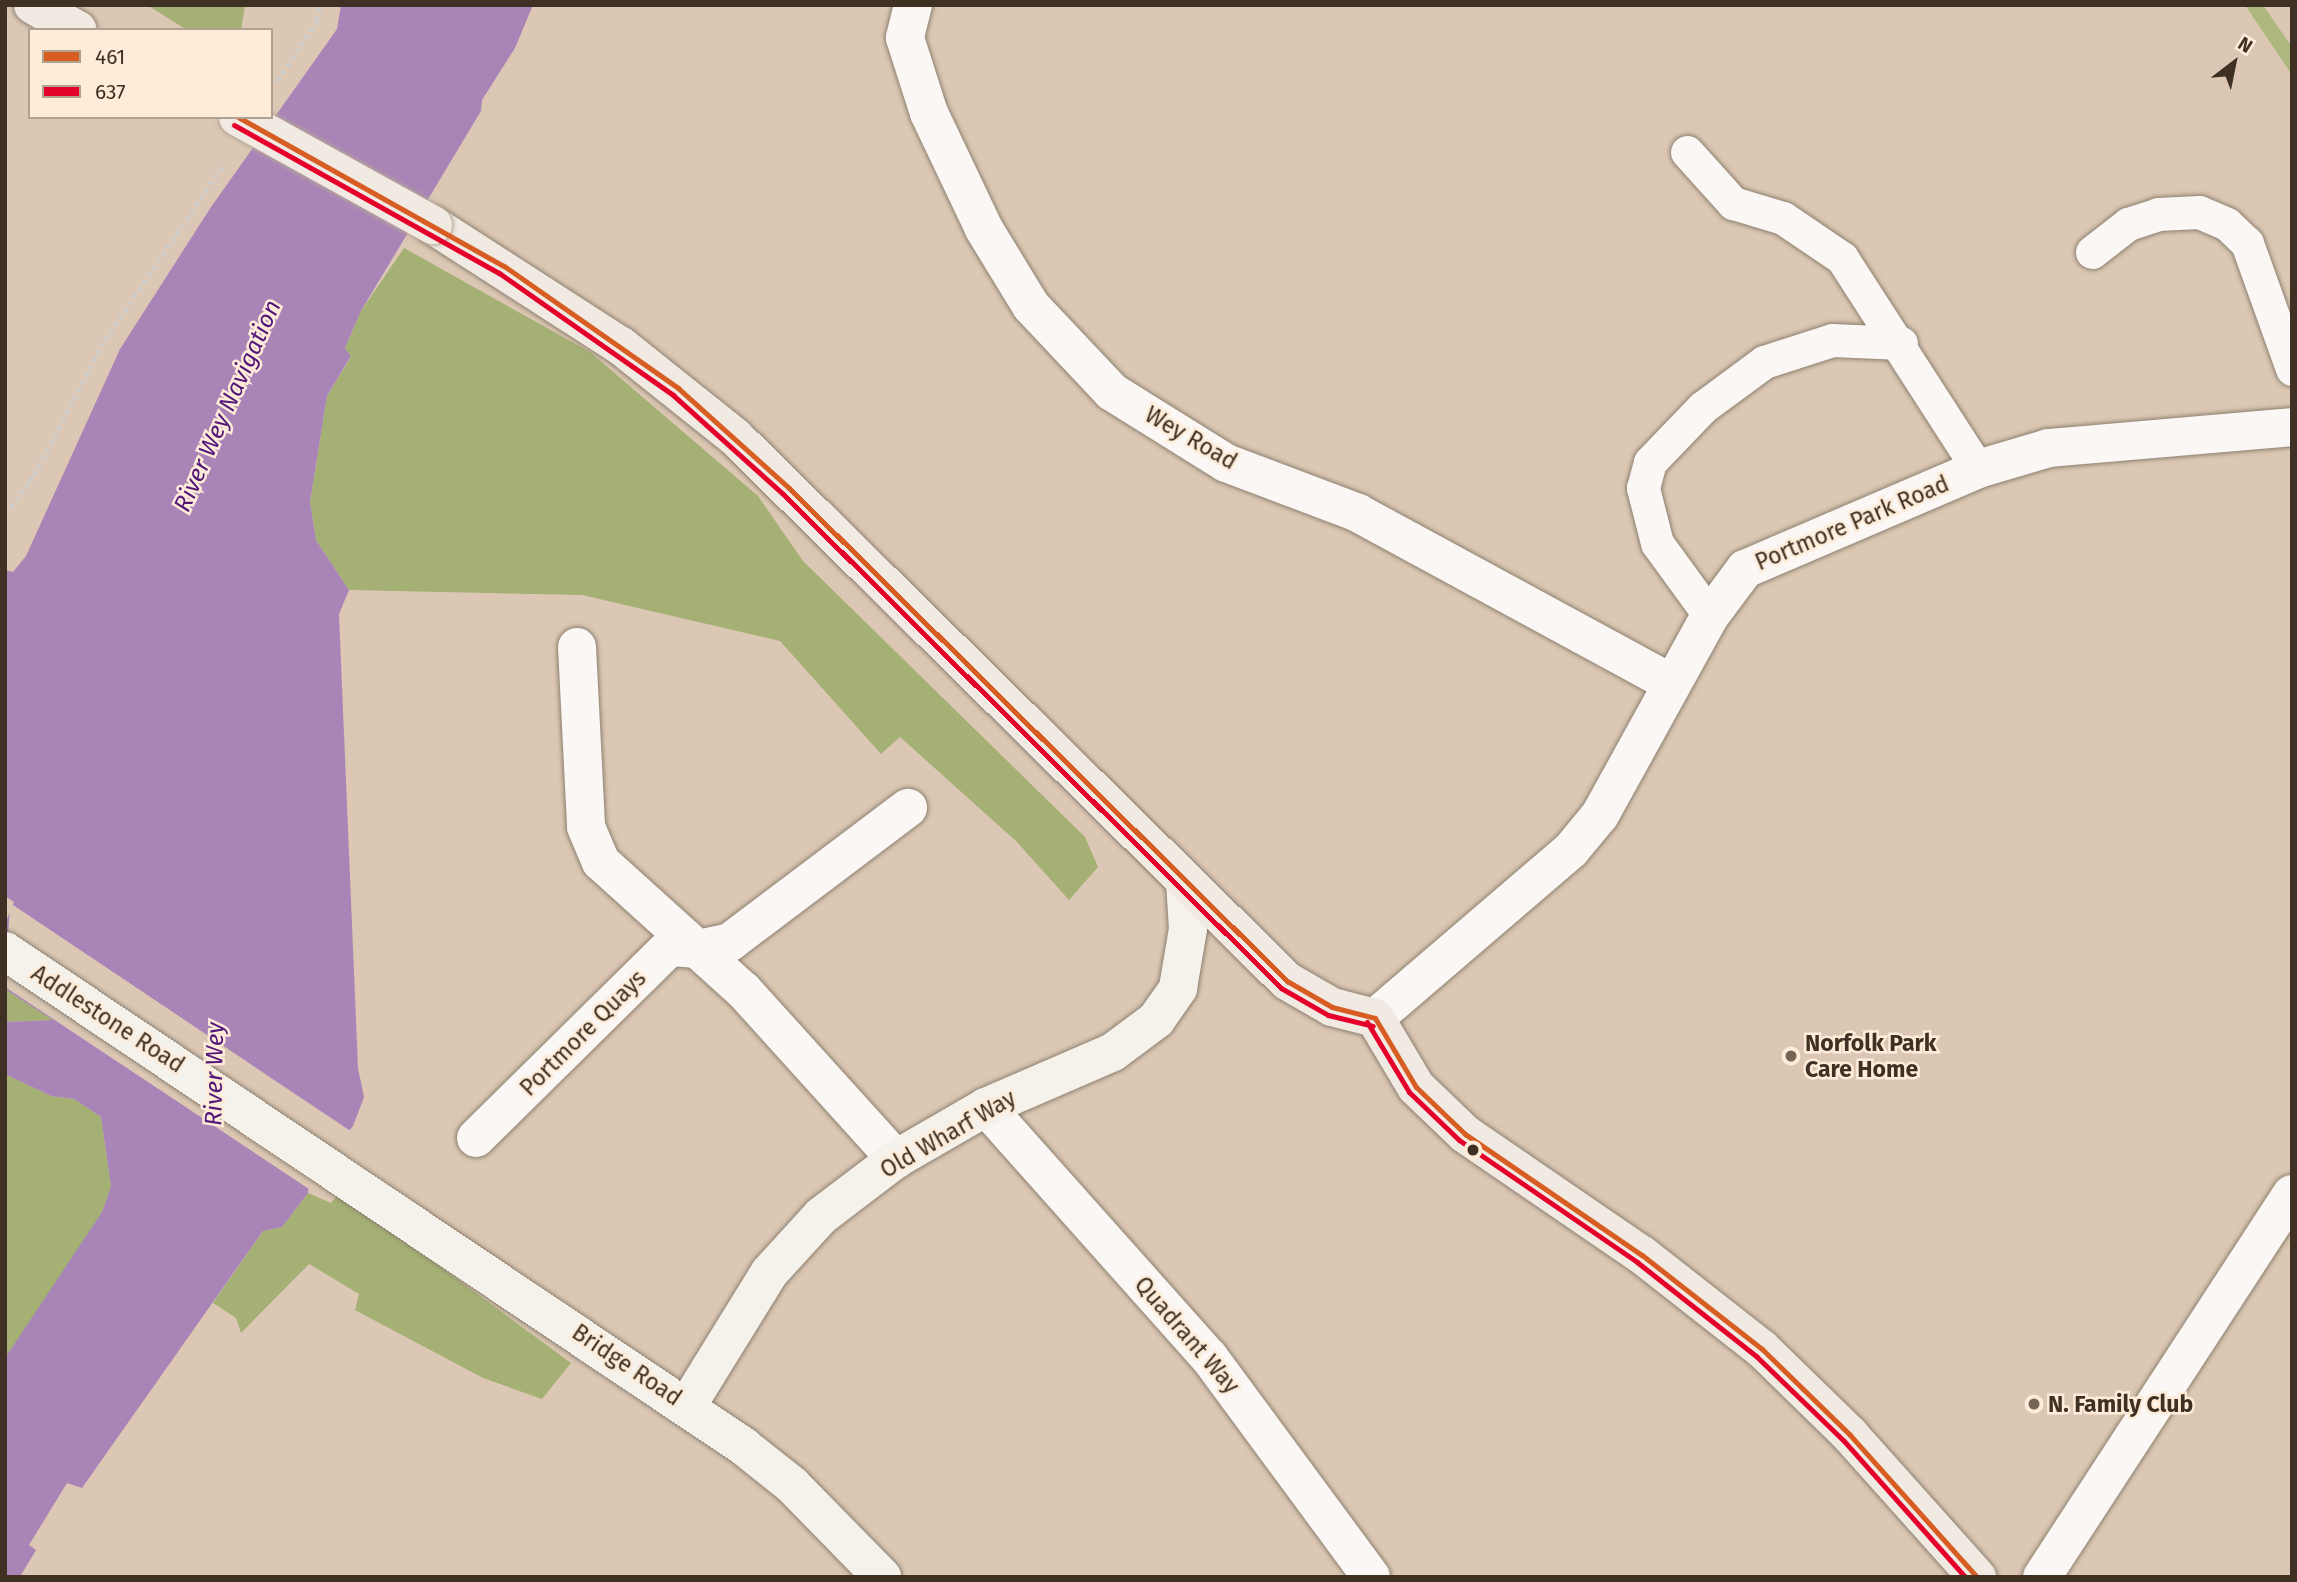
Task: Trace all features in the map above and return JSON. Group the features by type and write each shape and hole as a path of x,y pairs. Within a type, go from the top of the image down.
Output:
{"main road":[{"path":"33,5 74,28"},
{"path":"235,134 433,225 621,346 735,437 1287,981 1332,1007 1375,1018 1416,1087 1465,1134 1642,1255 1762,1349 1850,1435 1977,1577"}],"street":[{"name":"Wey Road","path":"913,5 905,38 929,113 984,229 1031,306 1112,392 1226,463 1358,513 1671,683"},
{"name":"Portmore Park Road","path":"1375,1018 1571,850 1612,795 1710,616 1745,569 1774,553 1978,469 2049,448 2292,428"},
{"path":"577,647 591,839 601,862 744,991 896,1159"},
{"name":"Portmore Quays","path":"476,1138 670,947 698,949 730,942 908,808"},
{"name":"Old Wharf Way","path":"687,1406 741,1314 792,1245 896,1159 986,1107 1113,1052 1156,1020 1178,988 1188,929 1185,881"},
{"name":"Addlestone Road","path":"5,951 351,1179"},
{"name":"Quadrant Way","path":"986,1107 1027,1158 1209,1357 1371,1577"},
{"name":"Bridge Road","path":"351,1179 687,1406 792,1485 882,1577"},
{"path":"2042,1577 2292,1194"}],"lane":[{"path":"1687,152 1733,203 1783,218 1842,258 1901,343 1978,469"},
{"path":"2092,252 2128,224 2158,214 2199,212 2227,224 2246,243 2292,369"},
{"path":"1710,616 1657,543 1643,488 1650,462 1703,407 1764,362 1832,340 1901,343"}],"path":[{"path":"273,88 317,21 320,5"},
{"path":"5,514 30,482 105,340 179,231 235,134"}],"green space":[{"path":"147,5 245,5 241,28 184,28"},
{"path":"2245,5 2263,5 2292,47 2292,75"},
{"path":"404,248 590,352 758,496 803,561 1085,837 1098,867 1069,900 1016,841 900,737 881,754 780,641 582,595 349,590 316,540 310,502 327,396 351,357 345,348 361,311"},
{"path":"5,989 54,1020 5,1022"},
{"path":"5,1074 51,1096 74,1099 101,1117 111,1186 102,1212 5,1364"},
{"path":"308,1193 331,1203 340,1193 571,1363 542,1399 483,1378 355,1310 359,1294 309,1264 241,1333 236,1318 213,1303 263,1231 282,1227"}],"water":[{"path":"341,5 533,5 515,48 482,100 481,111 361,311 345,348 351,356 327,396 310,502 316,540 349,590 339,614 358,1068 364,1097 353,1126 309,1182 308,1193 282,1227 263,1231 82,1488 67,1483 29,1545 36,1550 20,1577 5,1577 5,1358 102,1212 111,1186 101,1117 74,1099 51,1096 5,1074 5,1022 53,1020 5,989 5,924 14,902 5,896 5,570 13,572 26,556 120,349 211,207 337,29"}],"pier":[{"path":"10,903 352,1132 312,1191 5,987"}],"transit line":[{"name":"461","path":"242,119 504,266 678,388 789,488 1287,981 1332,1007 1375,1018"},
{"name":"637","path":"234,125 499,273 673,395 783,494 1281,988 1328,1015 1373,1026"},
{"name":"461","path":"1375,1018 1416,1087 1465,1134 1642,1255 1762,1349 1850,1435 1977,1577"},
{"name":"637","path":"1367,1022 1409,1092 1459,1140 1637,1262 1756,1356 1844,1441 1965,1577"}],"place":[{"name":"Norfolk Park Care Home","path":"1791,1056"},
{"name":"N. Family Club","path":"2034,1404"}],"water label":[{"name":"River Wey Navigation","path":"228,406"},
{"name":"River Wey","path":"215,1074"}]}
